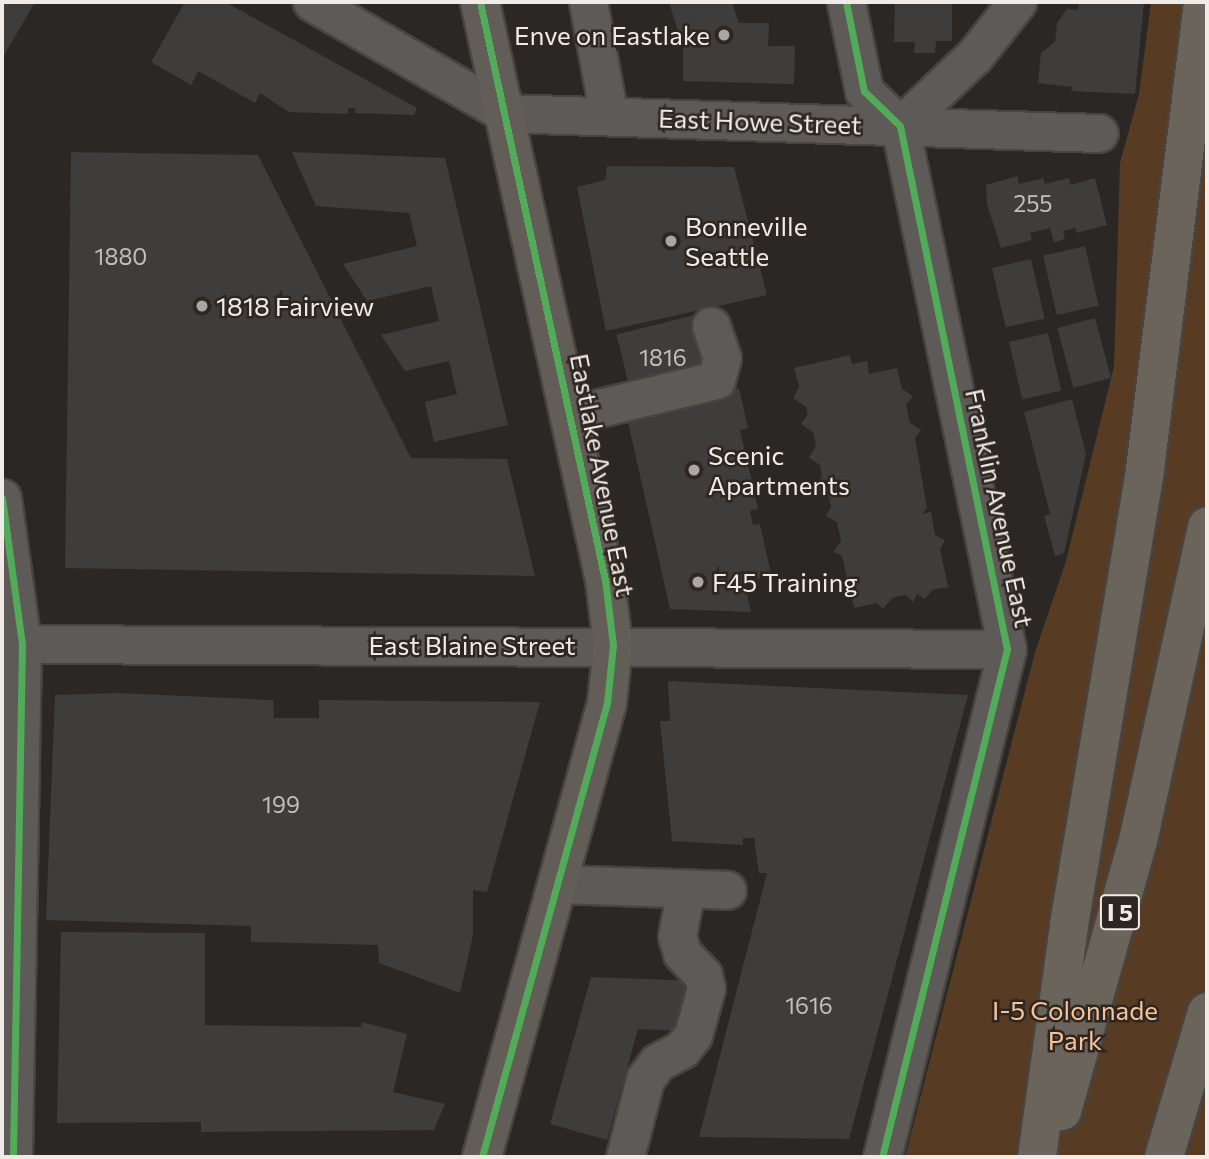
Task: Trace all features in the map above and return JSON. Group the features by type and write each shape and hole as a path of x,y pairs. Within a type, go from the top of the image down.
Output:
{"highway":[{"path":"1037,1157 1071,912 1147,458 1203,2"},
{"name":"I 5","path":"1049,1157 1135,854 1207,526"},
{"path":"1164,1157 1207,1012"}],"main road":[{"name":"Eastlake Avenue East","path":"480,2 605,580 613,645 607,703 482,1157"}],"street":[{"path":"312,2 505,113"},
{"path":"588,2 609,117"},
{"path":"846,2 864,92 900,126 975,55 1017,2"},
{"name":"East Howe Street","path":"505,113 1099,133"},
{"name":"Franklin Avenue East","path":"882,1157 1007,649 900,126"},
{"path":"570,415 716,380 722,358 711,326"},
{"path":"2,498 22,644 13,1157"},
{"name":"East Blaine Street","path":"22,644 1007,649"},
{"path":"557,884 727,890"},
{"path":"625,1157 645,1079 658,1062 682,1049 693,1035 706,988 703,975 682,953 677,936 686,889"}],"green space":[{"name":"I-5 Colonnade Park","path":"1151,2 1207,2 1207,1157 905,1157 1035,652 1066,561 1114,366 1120,163 1139,94"}],"building":[{"path":"2,2 35,2 2,59"},
{"path":"185,2 225,2 417,108 414,115 355,113 355,108 348,108 348,114 289,112 260,93 255,103 198,71 191,85 151,62"},
{"name":"Enve on Eastlake","path":"669,2 732,2 739,23 769,23 768,46 795,46 794,84 683,81 683,48"},
{"path":"895,2 952,2 952,41 936,41 935,53 914,53 915,42 894,42"},
{"path":"1079,2 1144,2 1135,94 1071,91 1072,87 1038,83 1041,53 1055,42 1057,23 1067,9 1078,10"},
{"name":"1818 Fairview","path":"71,152 258,155 411,458 507,459 535,576 65,568"},
{"path":"292,152 445,158 508,425 434,442 425,402 457,394 449,361 405,371 381,335 439,321 431,286 367,301 343,264 417,246 409,213 316,206"},
{"name":"Bonneville Seattle","path":"607,166 734,167 767,295 606,331 577,187 605,180"},
{"path":"1017,176 1019,184 1043,178 1045,184 1069,178 1071,185 1095,178 1107,225 1076,233 1075,228 1063,231 1065,239 1054,242 1050,228 1030,233 1032,240 1001,248 987,204 986,185"},
{"path":"1085,246 1099,305 1057,315 1043,256"},
{"path":"1031,259 1045,318 1006,327 992,268"},
{"path":"695,315 711,379 632,399 616,335"},
{"path":"1095,318 1111,378 1073,388 1057,328"},
{"path":"1048,333 1061,390 1022,399 1009,342"},
{"path":"850,355 852,364 867,361 869,374 897,368 902,389 913,396 906,405 910,423 921,430 915,438 927,508 922,514 931,512 935,535 945,540 940,549 948,587 932,590 925,599 917,594 913,602 906,595 892,598 883,609 877,603 854,608 842,556 834,552 841,540 837,522 826,516 831,507 828,494 816,489 822,475 820,465 809,458 816,446 813,432 801,424 808,414 806,407 793,398 799,387 794,368"},
{"name":"Scenic Apartments","path":"739,388 748,428 740,430 758,509 750,511 753,525 760,524 771,574 745,584 751,612 670,609 626,413"},
{"path":"1072,399 1086,454 1064,553 1055,556 1044,516 1050,514 1024,412"},
{"path":"668,681 968,695 849,1139 699,1137 767,873 759,873 754,838 743,838 743,845 672,841 660,721 670,721"},
{"path":"119,693 273,700 274,718 319,718 319,700 540,702 487,892 473,890 473,935 460,993 379,963 378,945 251,942 251,926 46,920 55,695"},
{"path":"61,932 205,933 205,1025 361,1027 362,1022 407,1034 393,1092 445,1104 434,1130 201,1132 201,1122 57,1123"},
{"path":"591,977 701,981 683,1031 638,1029 607,1140 550,1124"}],"cycle path":[{"path":"480,2 605,580 613,645 607,703 482,1157"},
{"path":"846,2 864,91 900,126 1007,649 882,1157"},
{"path":"2,498 22,644 13,1157"}],"place":[{"name":"Enve on Eastlake","path":"724,35"},
{"name":"Bonneville Seattle","path":"671,241"},
{"name":"1818 Fairview","path":"202,306"},
{"name":"Scenic Apartments","path":"694,470"},
{"name":"F45 Training","path":"698,582"}]}
